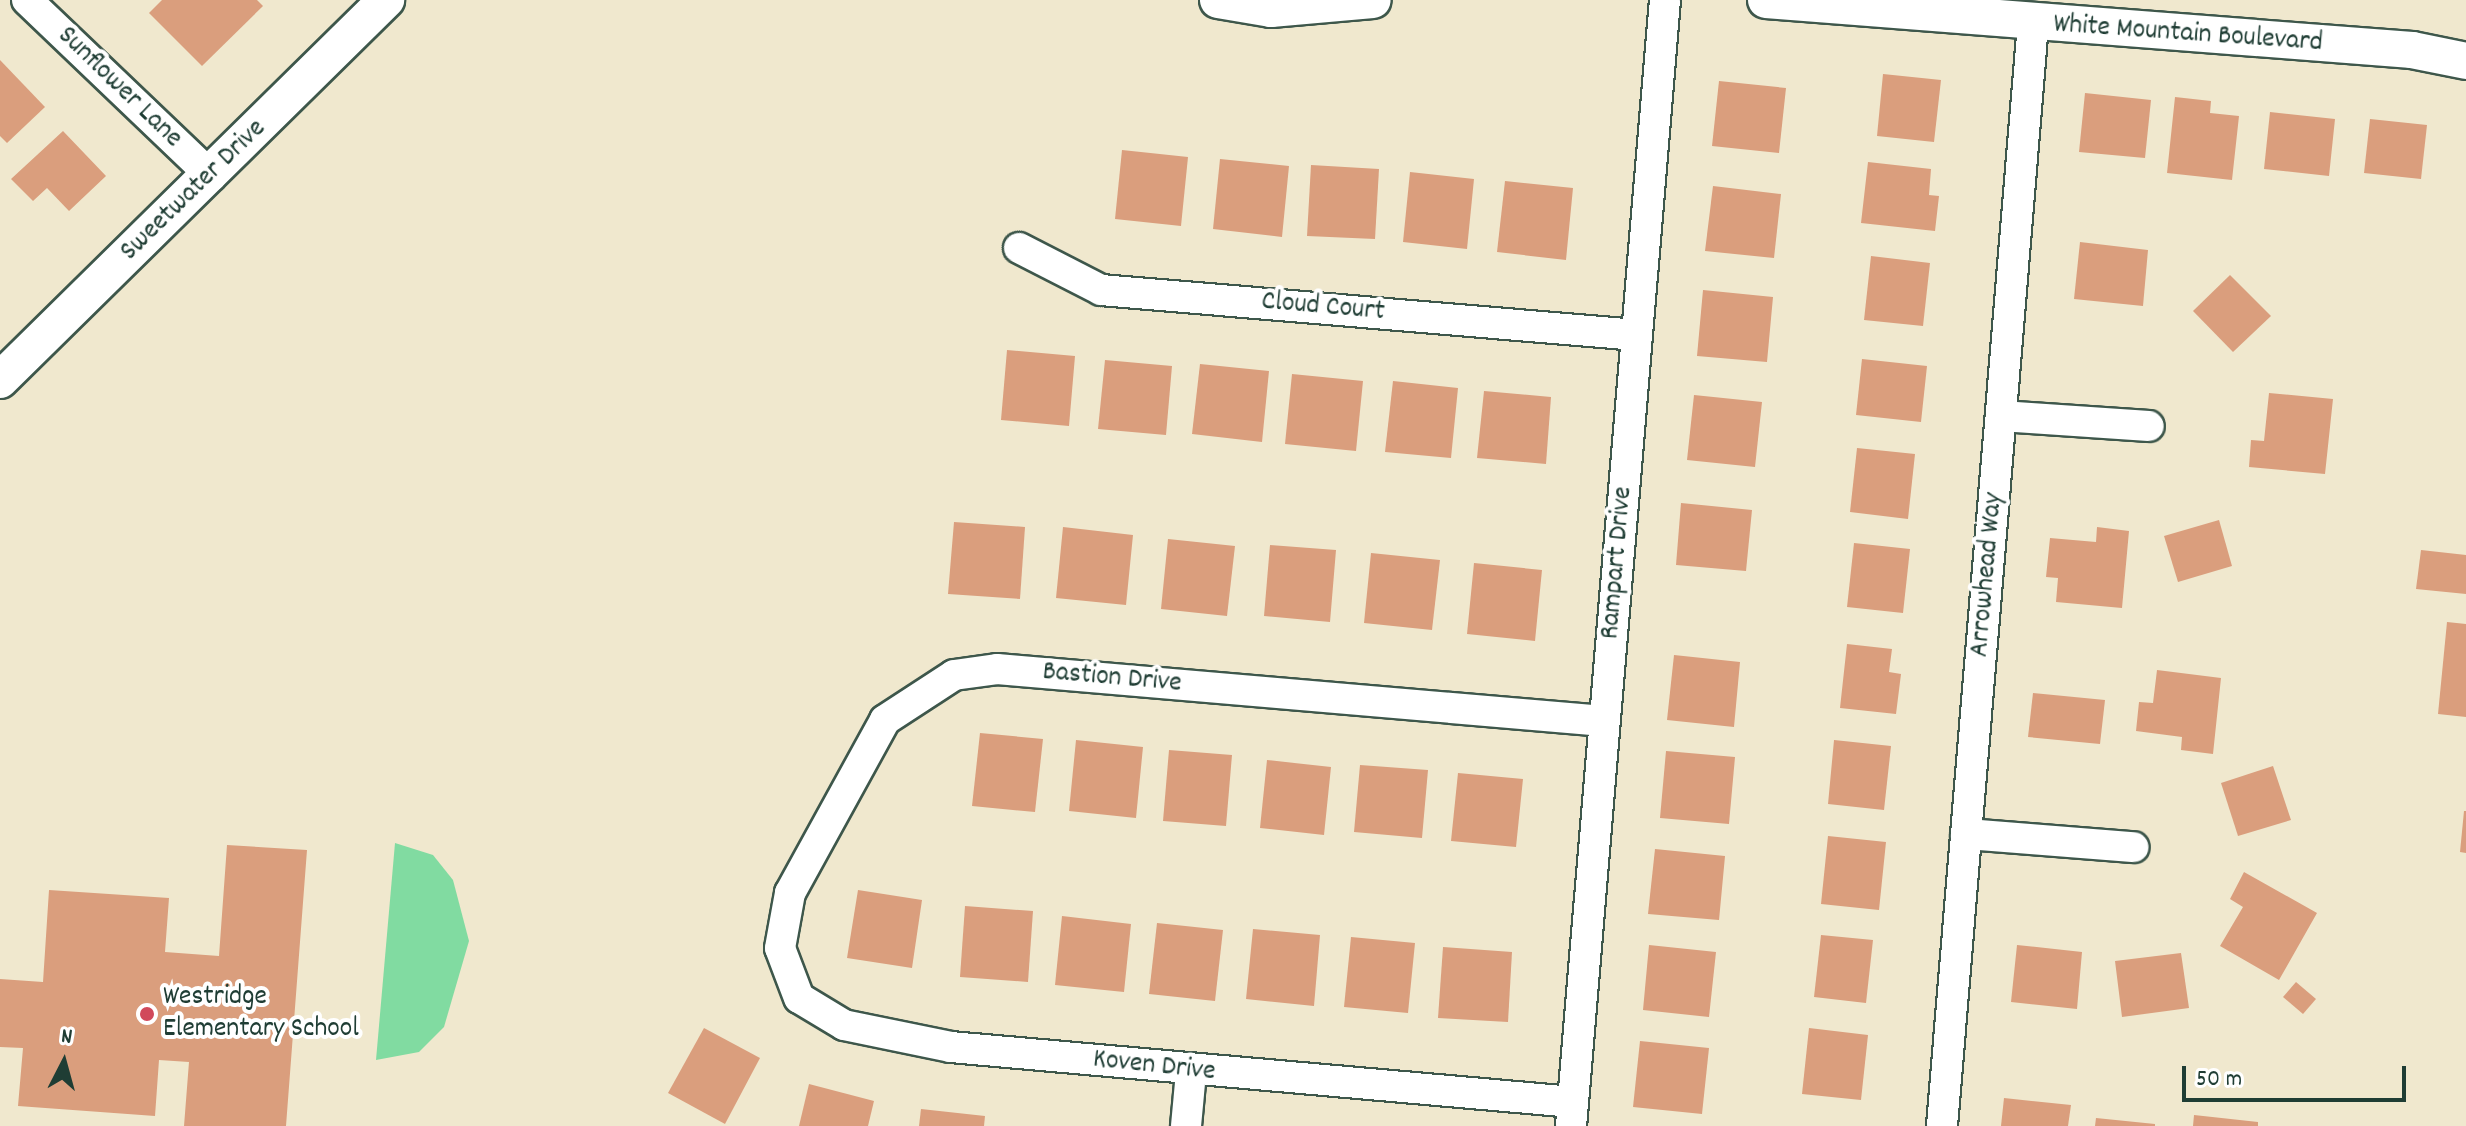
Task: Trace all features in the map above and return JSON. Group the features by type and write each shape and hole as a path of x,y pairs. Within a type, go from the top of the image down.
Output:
{"street":[{"name":"Sweetwater Drive","path":"0,380 211,176 386,0"},
{"path":"1218,0 1271,9 1373,0"},
{"name":"Rampart Drive","path":"1572,1114 1665,0"},
{"name":"White Mountain Boulevard","path":"1766,0 2033,24 2077,14 2412,50 2466,61"},
{"name":"Sunflower Lane","path":"46,6 211,176"},
{"name":"Arrowhead Way","path":"1942,1126 2033,24"},
{"name":"Cloud Court","path":"1019,248 1101,290 1637,335"},
{"path":"2001,416 2149,426"},
{"name":"Bastion Drive","path":"780,948 790,893 885,720 954,675 997,669 1604,721"},
{"path":"1966,834 2133,847"},
{"name":"Koven Drive","path":"780,948 799,998 844,1025 951,1047 1572,1114"},
{"path":"1186,1126 1191,1072"}],"green space":[{"path":"395,843 433,855 453,880 469,941 444,1027 419,1052 376,1060"}],"building":[{"path":"162,0 257,0 263,6 202,66 149,13"},
{"path":"0,60 45,107 7,143 0,136"},
{"path":"1883,74 1941,80 1934,142 1877,136"},
{"path":"1719,81 1786,88 1779,153 1712,146"},
{"path":"2085,93 2151,100 2145,158 2079,152"},
{"path":"2175,97 2211,101 2210,113 2239,116 2232,180 2167,173"},
{"path":"2270,112 2335,119 2329,176 2264,169"},
{"path":"2370,119 2427,125 2421,179 2364,173"},
{"path":"63,131 106,176 69,211 47,188 33,201 11,179"},
{"path":"1122,150 1188,157 1181,226 1115,219"},
{"path":"1220,159 1289,166 1282,237 1213,229"},
{"path":"1868,162 1931,169 1929,195 1939,196 1935,231 1861,223"},
{"path":"1311,165 1379,169 1375,239 1307,236"},
{"path":"1410,172 1474,179 1467,249 1403,242"},
{"path":"1505,181 1573,188 1566,260 1497,252"},
{"path":"1713,186 1781,194 1774,258 1705,251"},
{"path":"2080,242 2148,250 2143,306 2074,299"},
{"path":"1871,256 1930,263 1923,326 1864,320"},
{"path":"2230,275 2271,316 2233,352 2193,311"},
{"path":"1703,290 1773,297 1767,362 1697,356"},
{"path":"1007,350 1075,356 1069,426 1001,420"},
{"path":"1862,359 1927,366 1921,422 1856,415"},
{"path":"1105,360 1172,366 1166,435 1098,429"},
{"path":"1200,364 1269,371 1262,442 1192,434"},
{"path":"1292,374 1363,381 1356,451 1285,444"},
{"path":"1393,381 1458,388 1451,458 1385,452"},
{"path":"1484,391 1551,397 1546,464 1477,458"},
{"path":"2269,393 2333,399 2325,474 2249,467 2251,440 2264,441"},
{"path":"1694,395 1762,402 1755,467 1687,460"},
{"path":"1857,448 1915,454 1908,519 1850,512"},
{"path":"1681,503 1752,510 1746,571 1676,565"},
{"path":"2219,520 2232,566 2178,582 2164,536"},
{"path":"954,522 1025,527 1020,599 948,594"},
{"path":"1063,527 1133,535 1126,605 1056,598"},
{"path":"2097,527 2129,531 2122,608 2056,602 2058,578 2046,577 2050,538 2096,542"},
{"path":"1168,539 1235,546 1227,616 1161,609"},
{"path":"1854,543 1910,549 1903,613 1847,607"},
{"path":"1270,545 1336,550 1330,622 1264,616"},
{"path":"2421,550 2466,555 2466,594 2416,589"},
{"path":"1371,553 1440,560 1432,630 1364,623"},
{"path":"1474,563 1542,570 1535,641 1467,634"},
{"path":"2447,622 2466,624 2466,717 2438,714"},
{"path":"1847,644 1892,649 1889,672 1901,674 1896,714 1840,708"},
{"path":"1674,655 1740,662 1734,727 1667,720"},
{"path":"2157,670 2221,678 2213,754 2181,750 2182,737 2136,731 2139,702 2153,703"},
{"path":"2033,693 2105,700 2100,744 2028,737"},
{"path":"980,733 1043,739 1035,812 972,806"},
{"path":"1076,740 1143,747 1136,818 1069,811"},
{"path":"1834,740 1891,746 1884,810 1828,804"},
{"path":"1169,750 1232,755 1226,826 1163,821"},
{"path":"1666,751 1735,757 1729,824 1660,818"},
{"path":"1267,760 1331,767 1324,835 1260,828"},
{"path":"1360,765 1428,770 1422,838 1354,832"},
{"path":"2273,766 2291,820 2238,836 2221,783"},
{"path":"1458,773 1523,779 1516,847 1451,841"},
{"path":"2466,811 2466,853 2460,852"},
{"path":"1828,836 1886,842 1879,910 1821,904"},
{"name":"Westridge Elementary School","path":"227,845 307,850 286,1126 184,1126 189,1062 159,1060 155,1116 18,1106 23,1048 0,1047 0,979 43,982 49,890 169,898 165,952 219,956"},
{"path":"1655,849 1725,856 1719,920 1648,914"},
{"path":"2244,872 2317,913 2279,980 2220,946 2243,907 2230,899"},
{"path":"858,890 922,900 912,968 847,958"},
{"path":"965,906 1033,911 1028,982 960,977"},
{"path":"1062,916 1131,924 1124,992 1055,985"},
{"path":"1157,923 1223,930 1215,1001 1149,994"},
{"path":"1253,929 1320,935 1314,1006 1246,999"},
{"path":"1821,935 1873,940 1866,1003 1814,997"},
{"path":"1351,937 1415,943 1408,1013 1344,1007"},
{"path":"1649,945 1716,952 1709,1017 1643,1010"},
{"path":"2017,945 2082,952 2077,1009 2011,1002"},
{"path":"1443,947 1512,952 1508,1022 1438,1018"},
{"path":"2181,953 2189,1008 2122,1017 2115,961"},
{"path":"2296,982 2316,999 2303,1014 2283,997"},
{"path":"704,1028 760,1058 725,1124 668,1093"},
{"path":"1809,1028 1868,1035 1861,1100 1802,1094"},
{"path":"1640,1041 1709,1048 1702,1114 1633,1107"},
{"path":"809,1084 874,1101 868,1126 799,1126"},
{"path":"2004,1098 2071,1105 2068,1126 2001,1126"},
{"path":"921,1109 985,1116 984,1126 919,1126"},
{"path":"2194,1115 2258,1122 2258,1126 2193,1126"},
{"path":"2096,1118 2155,1124 2155,1126 2095,1126"}],"place":[{"name":"Westridge Elementary School","path":"147,1014"}]}
